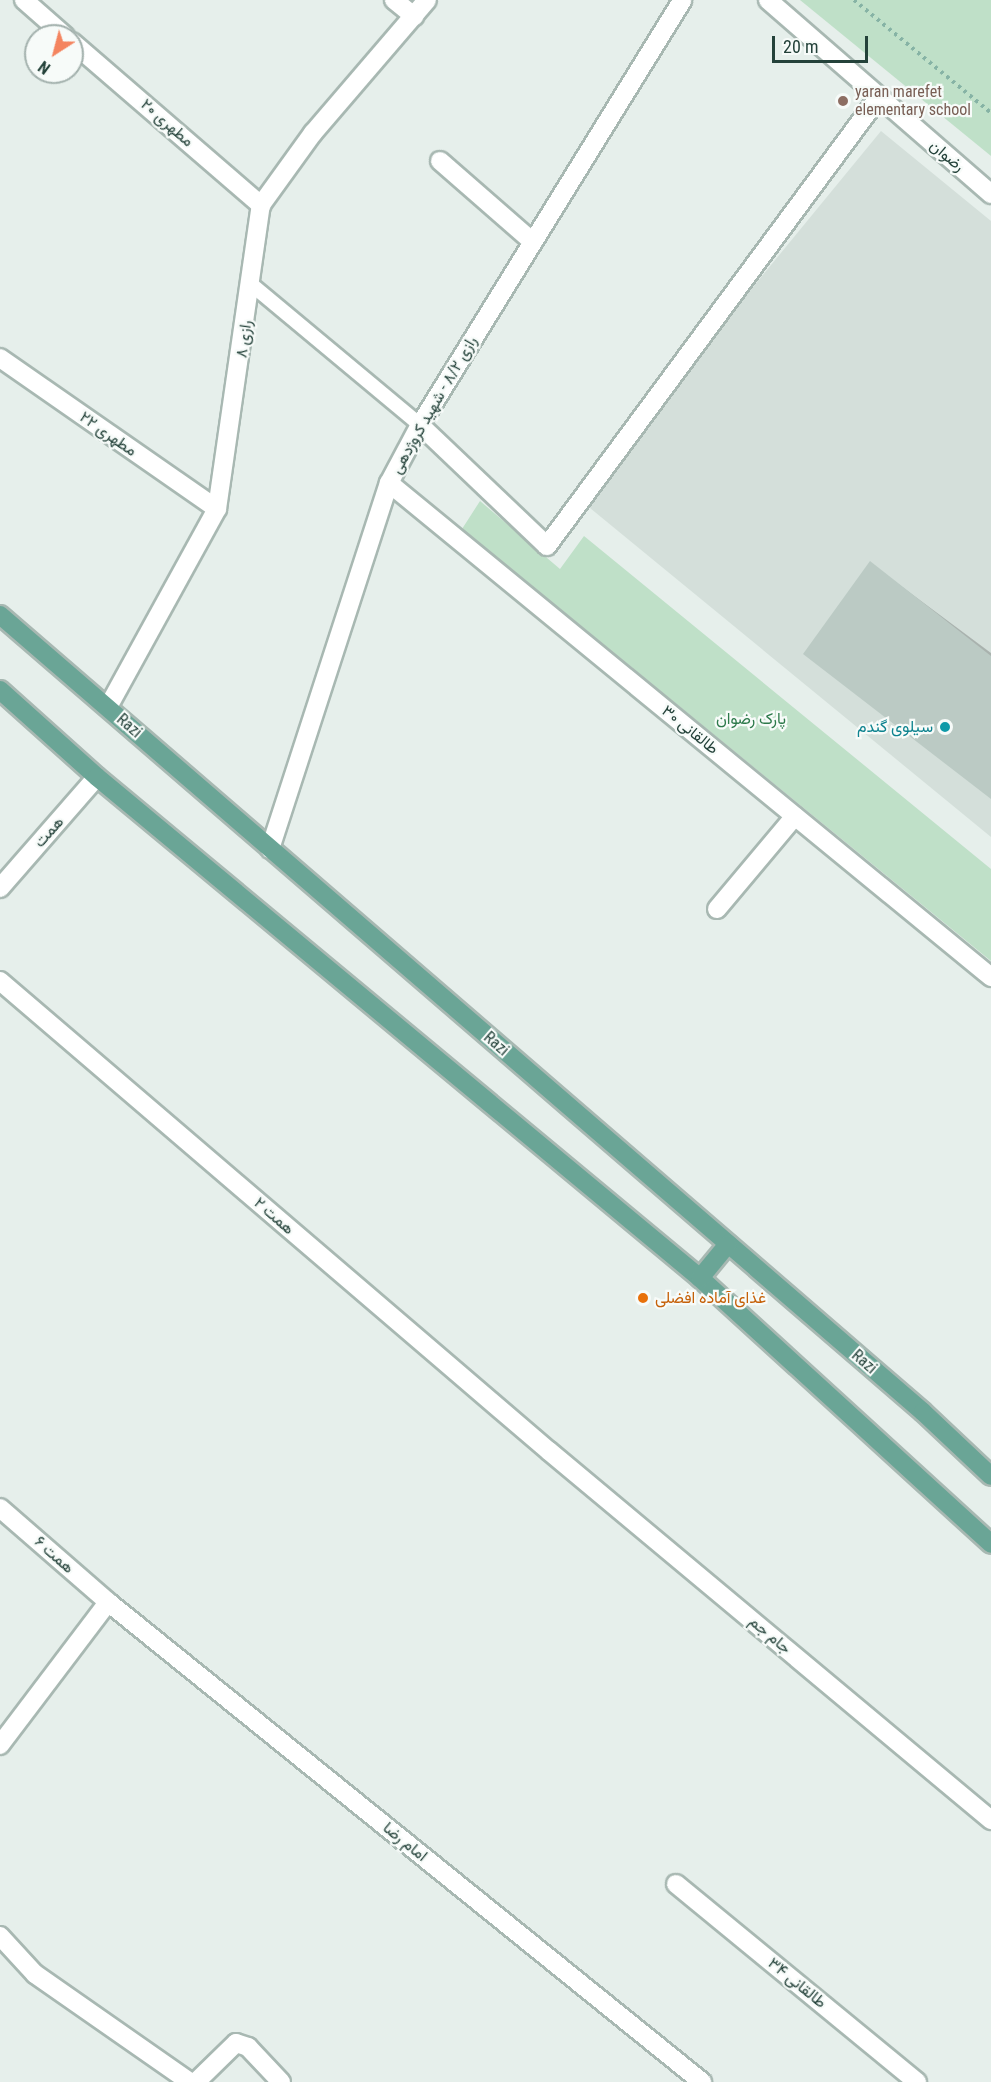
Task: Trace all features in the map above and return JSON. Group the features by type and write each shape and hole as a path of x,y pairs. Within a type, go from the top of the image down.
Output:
{"main road":[{"name":"Razi","path":"0,615 728,1244 991,1476"},
{"path":"0,690 98,777 700,1278 991,1544"},
{"path":"700,1278 728,1244"}],"street":[{"path":"24,0 51,24"},
{"path":"394,0 414,16"},
{"name":"رازی ۸","path":"108,707 217,509 261,205 313,133 427,0"},
{"name":"رازی ۸/۲ - شهید کروژدهی","path":"270,849 389,483 420,425 682,0"},
{"name":"رضوان","path":"768,0 991,194"},
{"name":"مطهری ۲۰","path":"84,52 261,205"},
{"path":"420,425 547,546 878,98"},
{"path":"440,161 533,242"},
{"name":"مطهری ۲۲","path":"0,358 217,509"},
{"name":"طالقانی ۳۰","path":"389,483 991,977"},
{"path":"0,707 20,706"},
{"name":"همت","path":"0,888 98,777"},
{"path":"717,909 795,816"},
{"name":"همت ۲","path":"0,981 549,1450"},
{"name":"جام جم","path":"549,1450 991,1820"},
{"name":"همت ۶","path":"0,1508 108,1602"},
{"path":"0,1745 108,1602"},
{"name":"امام رضا","path":"108,1602 702,2082"},
{"name":"طالقانی ۳۴","path":"676,1884 917,2082"},
{"path":"0,1936 34,1974 190,2082"},
{"path":"195,2082 225,2050 236,2043 248,2047 281,2082"}],"lane":[{"path":"251,284 420,425"}],"path":[{"path":"854,0 991,113"}],"shaded area":[{"path":"881,131 991,221 991,837 579,499"}],"green space":[{"path":"800,0 991,0 991,156"},
{"name":"پارک رضوان","path":"480,501 560,569 584,536 991,869 991,961 462,529"}],"building":[{"name":"سیلوی گندم","path":"870,561 991,656 991,799 803,654"}],"place":[{"name":"yaran marefet elementary school","path":"843,101"},
{"name":"سیلوی گندم","path":"945,727"},
{"name":"غذای آماده افضلی","path":"643,1298"}]}
